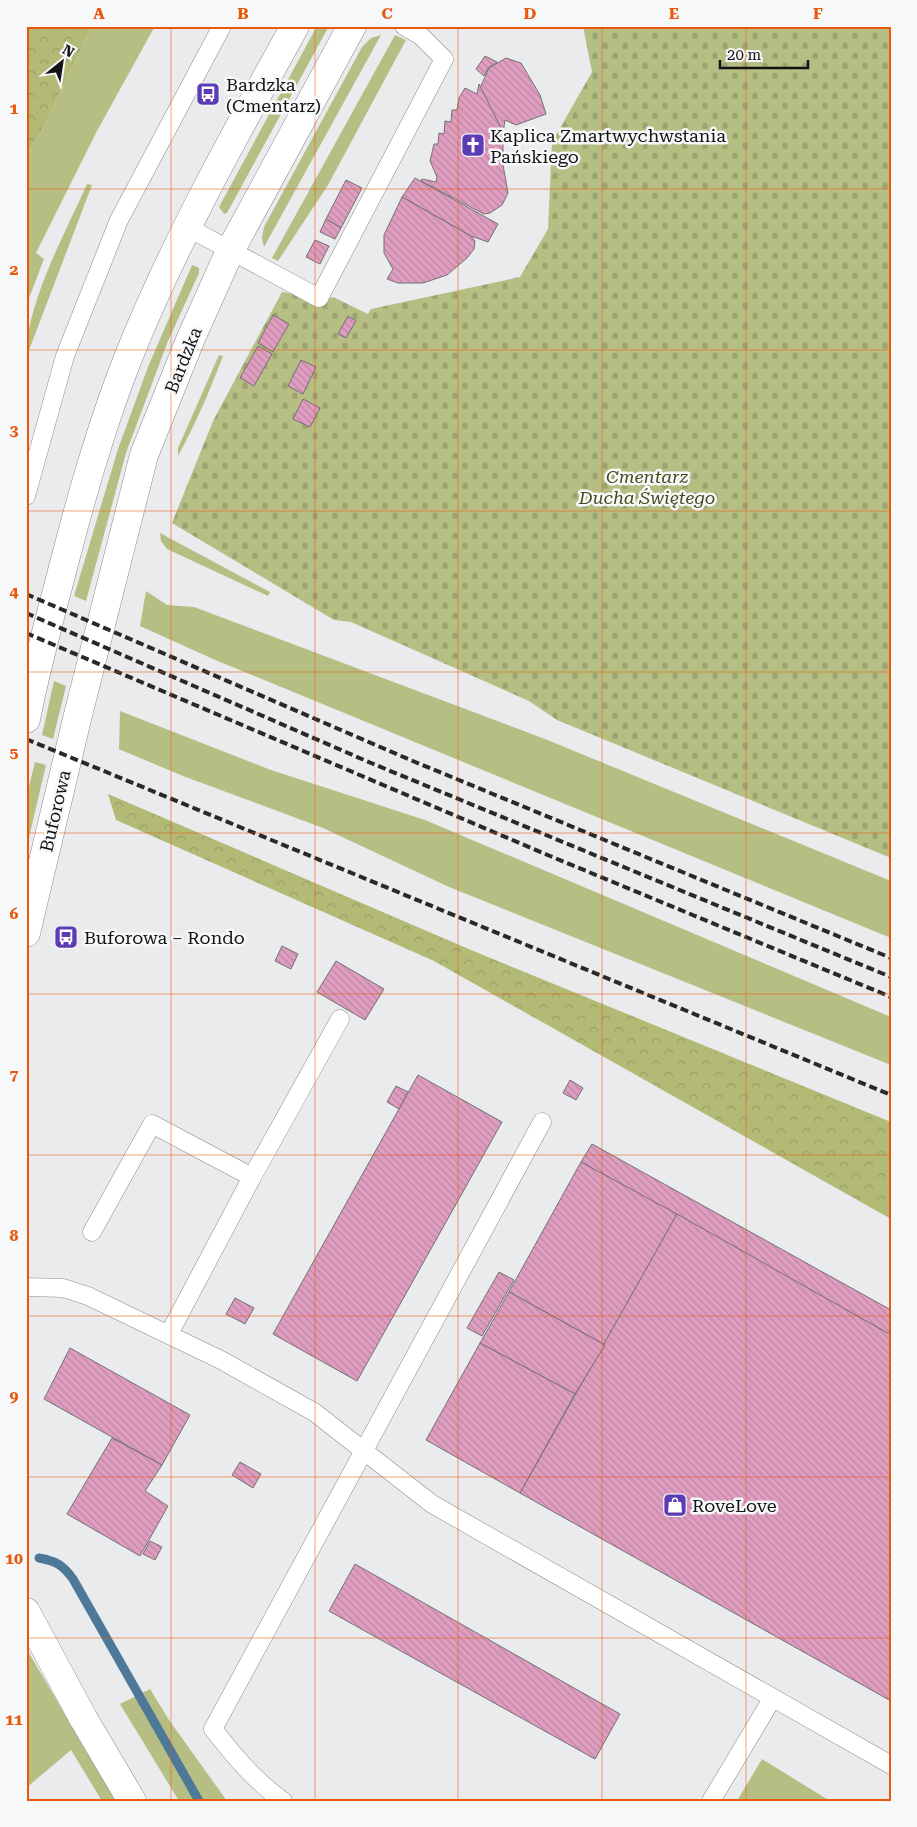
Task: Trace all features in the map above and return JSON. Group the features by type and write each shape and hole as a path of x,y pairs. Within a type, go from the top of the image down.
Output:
{"main road":[{"path":"26,719 75,518 99,436 130,352 187,227 248,109 295,26"},
{"name":"Bardzka","path":"77,719 144,455 191,338 230,251 352,26"},
{"name":"Buforowa","path":"26,934 77,719"},
{"path":"26,1612 83,1718 132,1801"}],"lane":[{"path":"26,496 65,356 119,220 222,26"},
{"path":"187,227 319,298 444,59 421,36 404,26"},
{"path":"169,1334 252,1177 340,1018"},
{"path":"283,1801 267,1790 235,1759 213,1730 542,1122"},
{"path":"92,1232 152,1124 252,1177"},
{"path":"26,1287 63,1288 88,1296 221,1360 314,1412 432,1504 891,1765"},
{"path":"711,1801 772,1699"}],"green space":[{"path":"26,26 92,26 45,124 26,157"},
{"path":"92,26 155,26 97,131 36,253 44,259 26,306 26,157 45,124"},
{"path":"317,26 329,26 227,213 224,214 219,207"},
{"name":"Cmentarz Ducha Świętego","path":"583,26 891,26 891,858 557,720 529,701 351,622 334,620 172,523 213,421 282,292 335,298 368,314 371,309 520,277 548,229 552,142 592,72"},
{"path":"381,35 264,247 262,238 264,227 362,47 371,38"},
{"path":"395,35 406,40 328,185 278,261 272,258"},
{"path":"87,184 92,185 26,358 32,315 48,269"},
{"path":"192,265 199,268 199,273 168,341 126,453 86,601 74,596 118,449 148,367"},
{"path":"219,355 223,356 213,381 197,419 178,456 178,448"},
{"path":"160,533 270,592 268,596 167,549 161,541"},
{"path":"146,591 167,605 194,607 545,739 891,881 891,938 213,659 140,626"},
{"path":"54,681 66,686 53,739 42,735"},
{"path":"120,711 271,770 425,820 891,1017 891,1065 449,887 323,828 183,776 121,750 119,749"},
{"path":"35,762 46,765 26,850 26,799"},
{"path":"108,794 471,950 891,1122 891,1219 434,961 116,820"},
{"path":"26,1648 116,1801 102,1801 71,1750 26,1788"},
{"path":"150,1689 169,1720 227,1801 179,1801 120,1704"},
{"path":"762,1759 830,1801 737,1801"}],"building":[{"path":"485,56 497,62 488,68 484,76 476,69"},
{"path":"506,58 521,63 540,95 546,114 516,125 505,120 503,133 480,88 489,68"},
{"path":"479,84 503,132 503,165 508,193 502,205 490,213 484,214 421,181 422,179 436,182 437,177 430,161 434,144 438,144 439,133 444,134 445,121 451,122 452,110 457,110 459,98 465,88 477,94"},
{"path":"415,178 498,224 488,242 471,236 402,197"},
{"path":"346,180 362,188 341,228 326,219"},
{"path":"402,197 471,236 475,241 474,249 467,258 447,275 423,283 398,283 387,279 393,269 384,253 384,235"},
{"path":"326,219 341,228 335,239 320,232"},
{"path":"315,240 329,246 320,264 306,257"},
{"path":"273,315 289,324 273,352 258,343"},
{"path":"348,316 356,321 346,338 338,334"},
{"path":"258,346 272,354 254,386 240,378"},
{"path":"301,360 316,367 303,394 288,386"},
{"path":"303,399 320,408 310,427 293,419"},
{"path":"282,946 298,954 291,969 275,961"},
{"path":"336,961 384,989 365,1020 317,992"},
{"path":"418,1075 502,1122 357,1381 273,1334"},
{"path":"570,1080 583,1088 576,1100 563,1093"},
{"path":"396,1086 408,1092 399,1109 387,1102"},
{"path":"592,1144 891,1310 891,1335 581,1162"},
{"path":"581,1162 677,1214 605,1345 509,1292"},
{"path":"677,1214 891,1335 891,1701 520,1493"},
{"path":"499,1272 514,1280 482,1336 467,1328"},
{"path":"509,1292 605,1345 575,1394 480,1343"},
{"path":"235,1298 254,1308 245,1324 226,1314"},
{"path":"480,1343 575,1394 520,1493 426,1440"},
{"path":"70,1348 190,1415 162,1465 44,1399"},
{"path":"112,1438 162,1465 145,1491 168,1506 140,1556 67,1514"},
{"path":"240,1462 261,1474 253,1488 232,1475"},
{"path":"150,1541 162,1547 155,1560 143,1554"},
{"path":"355,1564 620,1714 595,1759 329,1611"}],"waterway":[{"path":"39,1558 59,1564 73,1579 199,1801"}],"railway":[{"path":"26,594 408,759 891,958"},
{"path":"26,613 371,763 891,977"},
{"path":"26,633 550,856 891,997"},
{"path":"26,739 891,1095"}],"place":[{"name":"Bardzka (Cmentarz)","path":"208,94"},
{"name":"Kaplica Zmartwychwstania Pańskiego","path":"473,145"},
{"name":"Buforowa – Rondo","path":"66,937"},
{"name":"RoveLove","path":"675,1505"}]}
